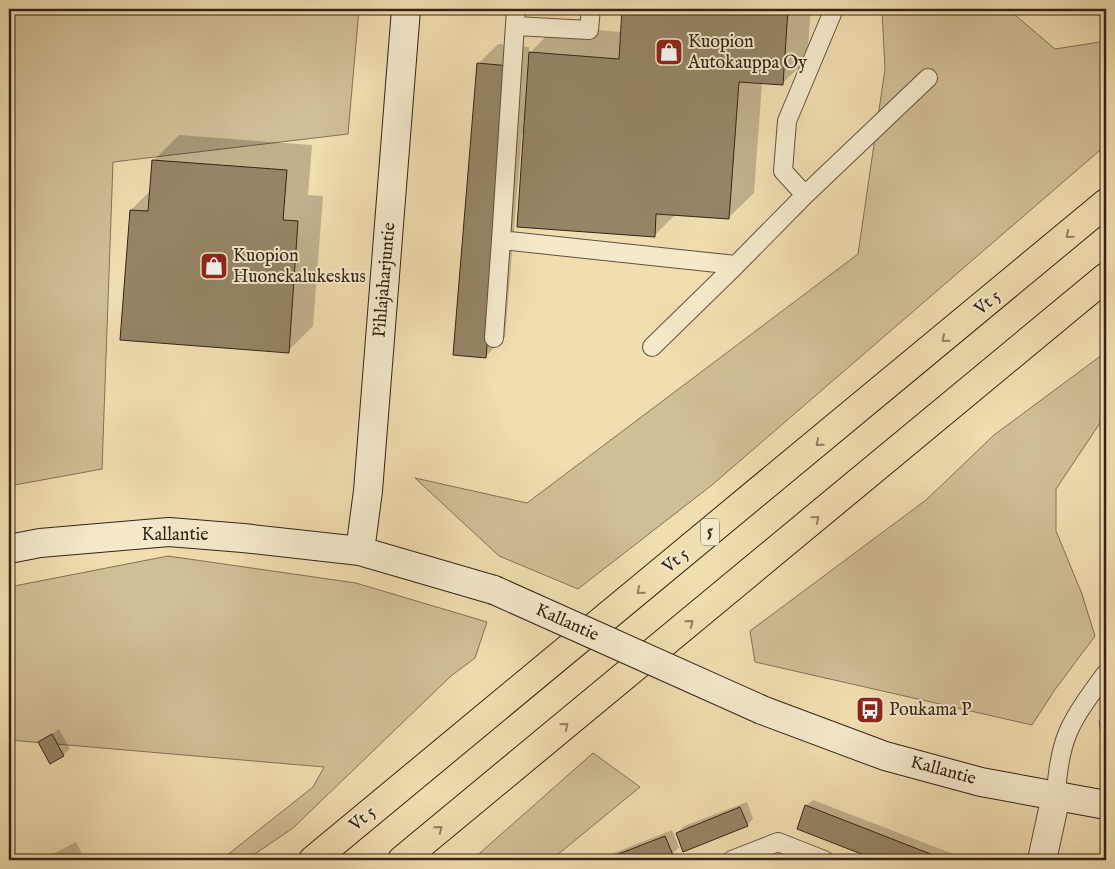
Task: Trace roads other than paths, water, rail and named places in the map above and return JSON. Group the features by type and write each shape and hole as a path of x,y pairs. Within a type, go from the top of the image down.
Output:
{"highway":[{"name":"Vt 5","path":"313,860 1106,203"},
{"path":"402,860 1106,278"}],"main road":[{"name":"Pihlajaharjuntie","path":"360,551 369,481 406,9"},
{"name":"Kallantie","path":"9,549 40,542 169,532 360,551 494,590 762,710 885,756 981,782 1106,806"},
{"path":"1042,860 1056,796"}],"lane":[{"path":"494,338 516,17 589,30 591,9"},
{"path":"805,195 783,171 787,121 834,9"},
{"path":"652,347 805,195 928,78"},
{"path":"501,240 736,265"},
{"path":"1056,796 1057,765 1062,744 1074,716 1106,673"},
{"path":"732,860 778,842 824,860"}],"place":[{"name":"Kuopion Autokauppa Oy","path":"669,52"},
{"name":"Kuopion Huonekalukeskus","path":"214,266"},
{"name":"Poukama P","path":"870,710"}]}
